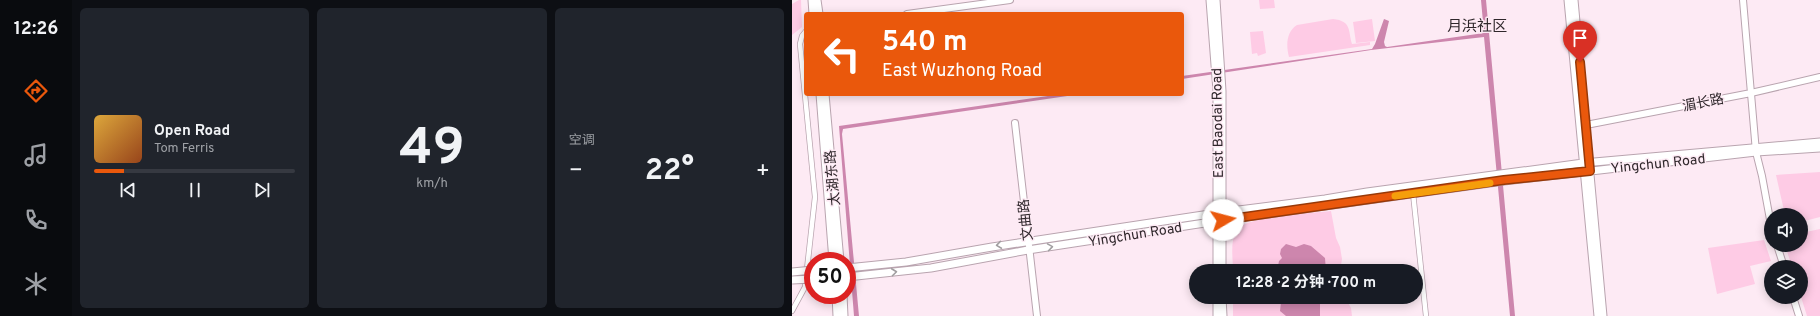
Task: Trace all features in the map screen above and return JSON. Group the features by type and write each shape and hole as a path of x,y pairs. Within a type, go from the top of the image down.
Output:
{"main road":[{"path":"812,0 813,12"},
{"path":"817,0 818,12"},
{"name":"East Baodai Road","path":"1210,0 1219,71"},
{"name":"East Baodai Road","path":"1216,0 1219,71 1222,264"},
{"path":"1568,0 1603,316"},
{"path":"1574,0 1586,125 1586,163"},
{"name":"太湖东路","path":"820,96 832,252"},
{"name":"太湖东路","path":"825,96 839,252"},
{"name":"Yingchun Road","path":"856,267 906,262 1220,212 1325,200 1367,192 1501,178 1587,171 1820,142"},
{"name":"Yingchun Road","path":"856,276 931,268 1028,250 1413,193 1586,163 1756,150 1820,148"},
{"path":"1587,171 1598,316"},
{"name":"East Baodai Road","path":"1218,264 1221,221"},
{"path":"792,272 804,271"},
{"path":"792,280 804,279"},
{"path":"836,304 837,316"},
{"path":"843,304 844,316"},
{"path":"1217,304 1218,316"},
{"path":"1222,304 1222,316"}],"street":[{"path":"922,12 1010,0"},
{"path":"1743,0 1756,150 1768,208"},
{"path":"804,34 800,44 804,85"},
{"name":"湄长路","path":"1586,125 1751,93 1820,77"},
{"path":"792,316 792,312 805,287 815,197 805,96"},
{"name":"文曲路","path":"1015,123 1027,242 1037,316"},
{"path":"1413,193 1426,316"},
{"path":"1795,304 1799,316"}],"shaded area":[{"path":"801,0 802,27 792,35 792,4"},
{"path":"1259,0 1274,0 1275,8 1260,9"},
{"path":"1481,0 1486,0 1515,316 1510,316 1484,37 1371,50 1184,79 1184,76 1372,49 1384,19 1389,21 1384,42 1385,46 1387,47 1484,33"},
{"path":"1333,19 1339,20 1346,24 1352,44 1370,42 1370,45 1289,57 1287,48 1288,40 1293,28 1297,25"},
{"path":"1372,19 1375,41 1356,43 1353,22"},
{"path":"1263,31 1266,53 1258,56 1257,53 1252,54 1250,32"},
{"path":"1048,96 1067,96 843,129 842,134 853,252 849,252 839,126"},
{"path":"1820,172 1820,217 1808,220 1808,208 1783,208 1776,175"},
{"path":"1331,211 1336,238 1340,247 1341,264 1233,264 1232,251 1234,235 1241,226 1264,219 1295,214"},
{"path":"1820,229 1820,316 1807,316 1803,304 1808,304 1808,260 1790,260 1787,252 1808,252 1808,232"},
{"path":"1764,240 1764,252 1768,252 1771,260 1764,260 1764,263 1750,266 1755,284 1717,294 1708,248"},
{"path":"1286,244 1296,247 1304,244 1311,246 1325,258 1325,264 1278,264 1282,258 1280,254 1281,249"},
{"path":"856,284 859,316 854,316 853,304 856,304"},
{"path":"1233,304 1349,304 1352,316 1233,316"},
{"path":"1281,304 1320,304 1320,316 1286,316 1280,311"}],"slow traffic":[{"path":"1395,196 1490,183"}],"district":[{"name":"月浜社区","path":"1477,26"}],"route":[{"path":"1223,220 1325,207 1504,180 1590,171 1580,62"}]}
